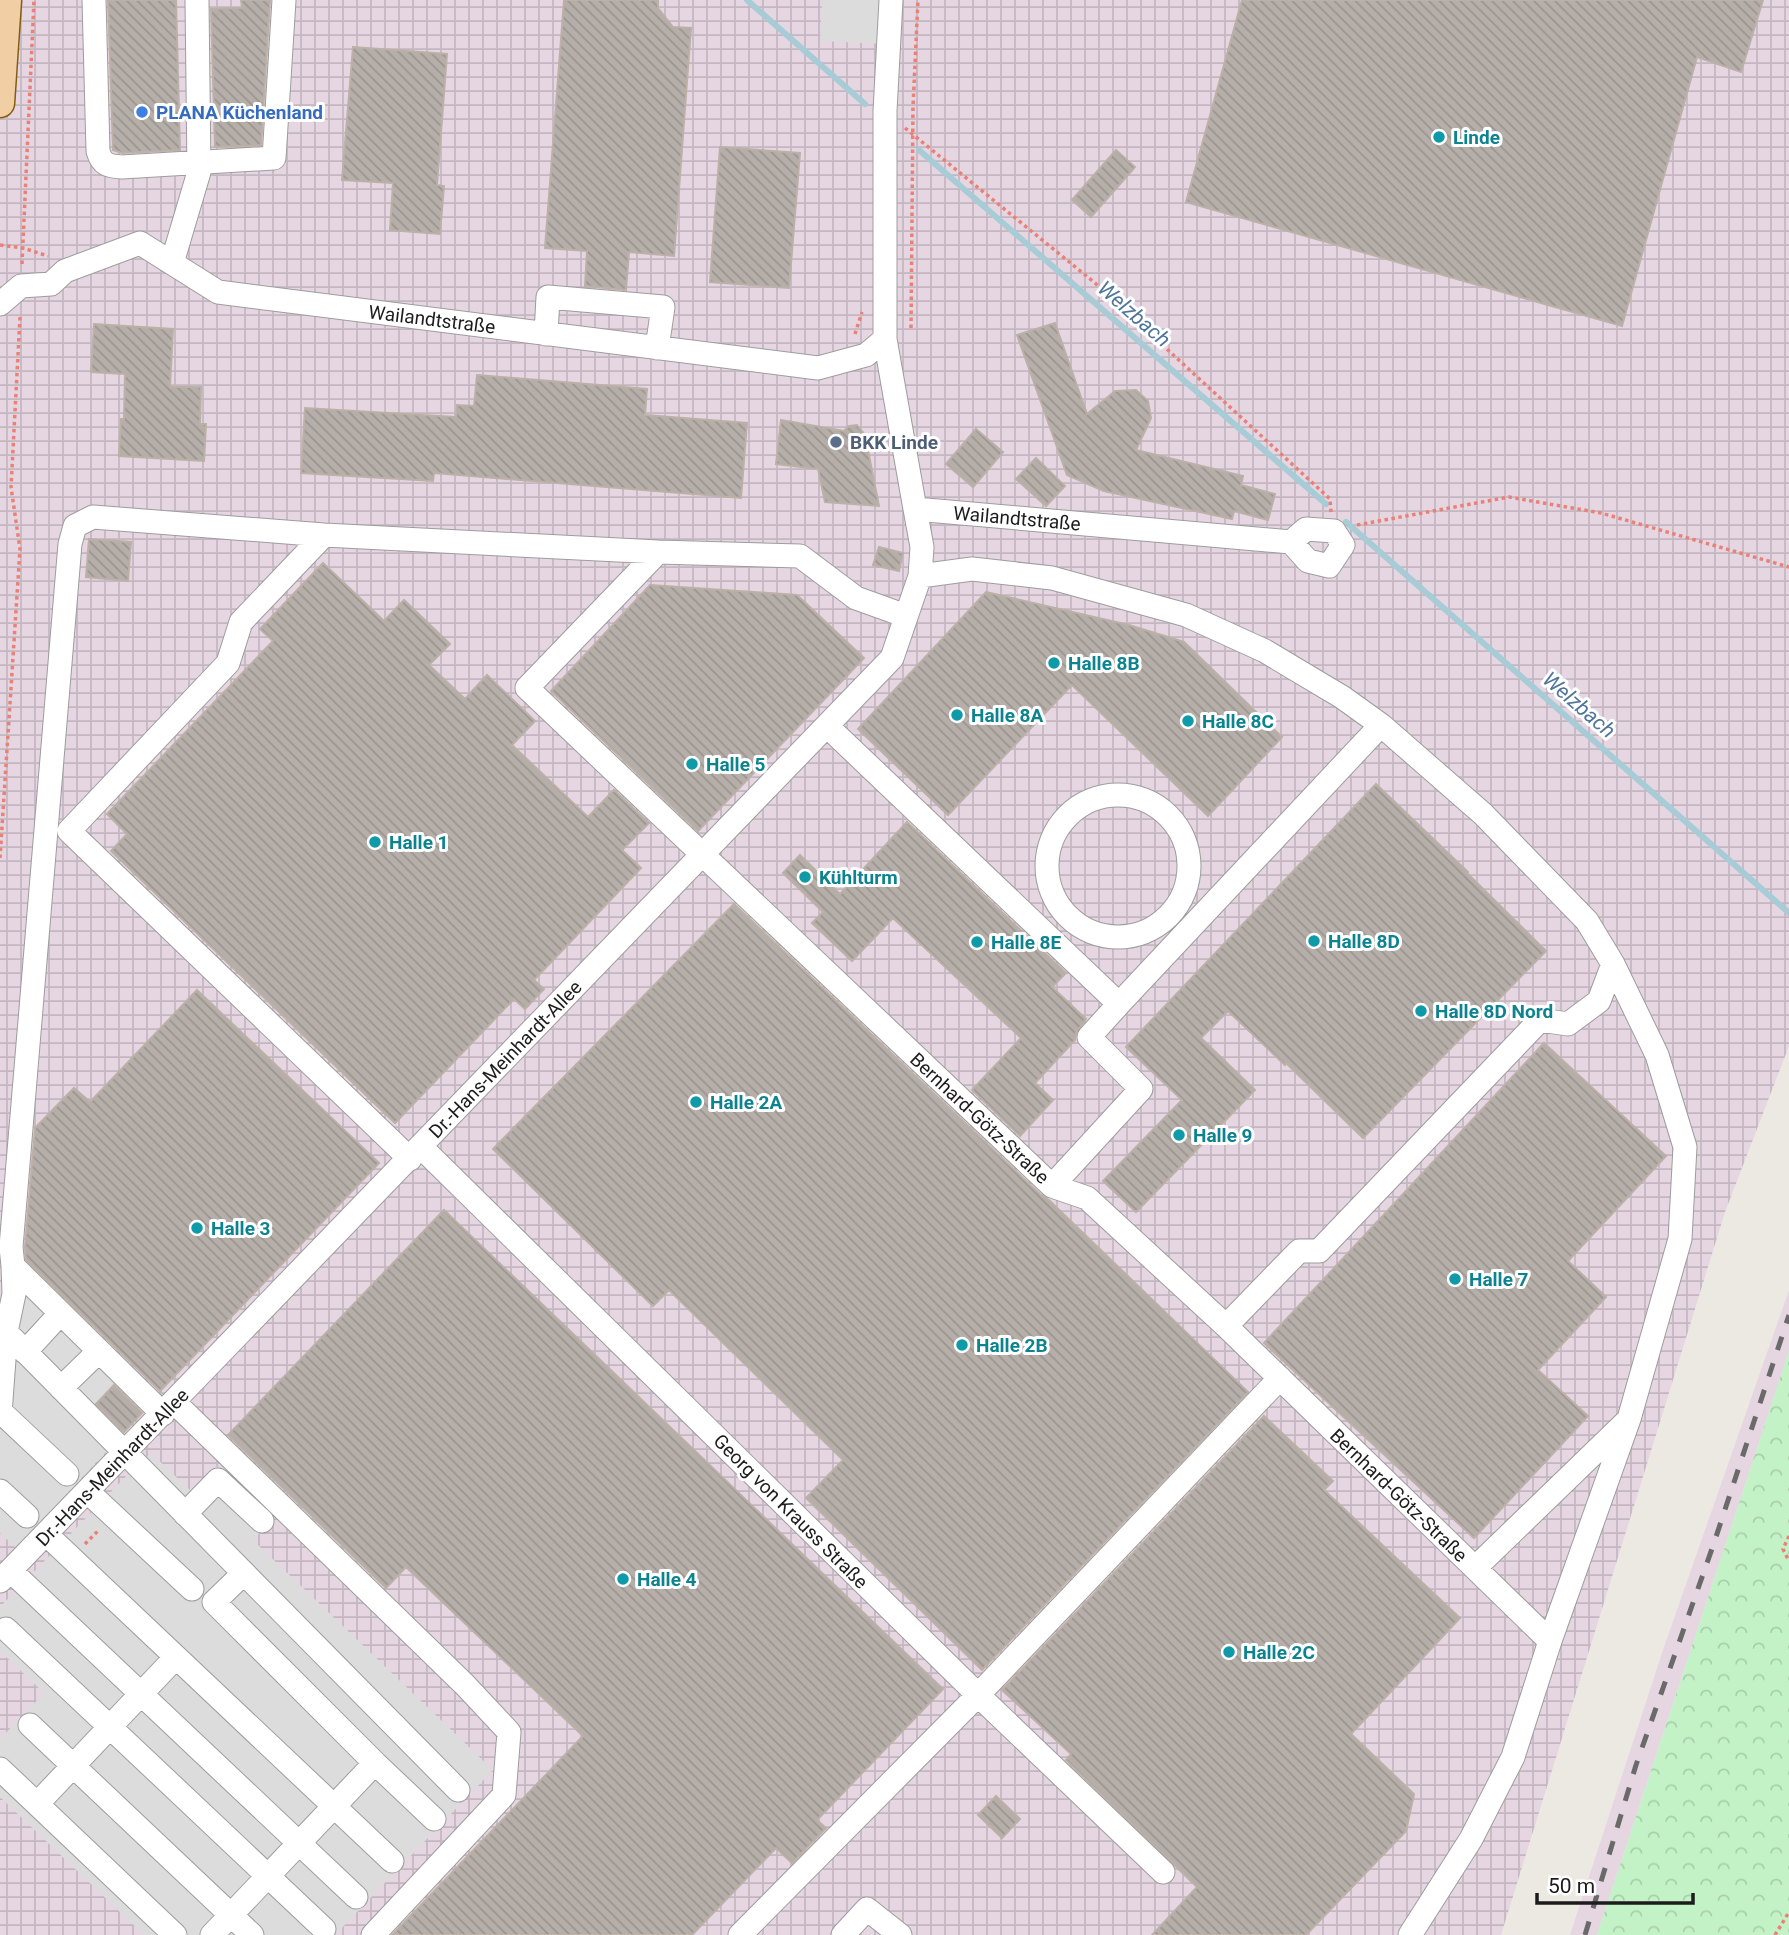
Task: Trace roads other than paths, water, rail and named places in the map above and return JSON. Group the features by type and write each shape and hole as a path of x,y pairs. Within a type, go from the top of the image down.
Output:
{"main road":[{"path":"0,103 7,0"}],"street":[{"path":"94,0 98,151 101,161 107,166 122,167 274,158 284,0"},
{"path":"172,263 196,182 198,164 198,0"},
{"path":"891,0 885,111 885,339 915,509"},
{"name":"Wailandtstraße","path":"0,304 21,286 58,277 141,243 218,292 818,369 866,355 885,339"},
{"path":"546,334 548,298 663,307 657,348"},
{"name":"Wailandtstraße","path":"915,509 1291,542 1308,561 1329,566 1343,545 1334,531 1306,529 1291,542"},
{"name":"Dr.-Hans-Meinhardt-Allee","path":"4,1575 47,1535 892,658 920,576 922,547 915,509"},
{"path":"67,1474 0,1412 6,1332 14,1294 11,1247 69,544 75,526 93,517 324,536 800,556 856,598 906,616"},
{"path":"69,831 228,663 242,622 324,536"},
{"name":"Bernhard-Götz-Straße","path":"658,552 527,688 1052,1186 1087,1198 1226,1326 1550,1641"},
{"path":"920,576 972,569 1052,578 1186,615 1265,651 1342,697 1381,725 1483,814 1587,922 1613,964 1657,1055 1685,1147 1680,1239 1629,1419 1550,1641 1513,1757 1471,1839 1410,1935"},
{"path":"1052,1186 1141,1089 1088,1037 1381,725"},
{"path":"827,726 1119,1004"},
{"path":"1114,792 1158,804 1187,842 1189,882 1172,915 1141,935 1100,937 1065,917 1047,885 1047,846 1071,809 1114,792"},
{"name":"Georg von Krauss Straße","path":"48,815 69,831 415,1153 1163,1872"},
{"path":"1226,1326 1299,1251 1318,1251 1540,1020 1568,1024 1599,1000 1613,964"},
{"path":"13,1266 465,1685 509,1732 504,1795 373,1935"},
{"path":"25,1352 59,1315"},
{"path":"6,1332 458,1790"},
{"path":"61,1388 97,1353"},
{"path":"740,1935 978,1695 1280,1378"},
{"path":"1475,1568 1629,1419"},
{"path":"185,1514 218,1479 262,1521"},
{"path":"0,1491 27,1516"},
{"path":"88,1492 192,1589"},
{"path":"47,1535 392,1861"},
{"path":"244,1573 214,1602 434,1819"},
{"path":"4,1575 141,1694 356,1897"},
{"path":"6,1629 324,1929"},
{"path":"37,1804 176,1657"},
{"path":"30,1725 252,1935"},
{"path":"212,1935 375,1763"},
{"path":"0,1769 175,1935"},
{"path":"843,1935 867,1909 900,1935"}],"waterway":[{"name":"Welzbach","path":"747,0 865,104"},
{"name":"Welzbach","path":"919,150 1326,504"},
{"name":"Welzbach","path":"1346,522 1789,913"}],"railway":[{"path":"1585,1935 1636,1765 1714,1543 1789,1315"}],"place":[{"name":"PLANA Küchenland","path":"142,112"},
{"name":"Linde","path":"1439,137"},
{"name":"BKK Linde","path":"836,442"},
{"name":"Halle 8B","path":"1054,663"},
{"name":"Halle 8A","path":"957,715"},
{"name":"Halle 8C","path":"1188,721"},
{"name":"Halle 5","path":"692,764"},
{"name":"Halle 1","path":"375,842"},
{"name":"Kühlturm","path":"805,877"},
{"name":"Halle 8D","path":"1314,941"},
{"name":"Halle 8E","path":"977,942"},
{"name":"Halle 8D Nord","path":"1421,1011"},
{"name":"Halle 2A","path":"696,1102"},
{"name":"Halle 9","path":"1179,1135"},
{"name":"Halle 3","path":"197,1228"},
{"name":"Halle 7","path":"1455,1279"},
{"name":"Halle 2B","path":"962,1345"},
{"name":"Halle 4","path":"623,1579"},
{"name":"Halle 2C","path":"1229,1652"}]}
